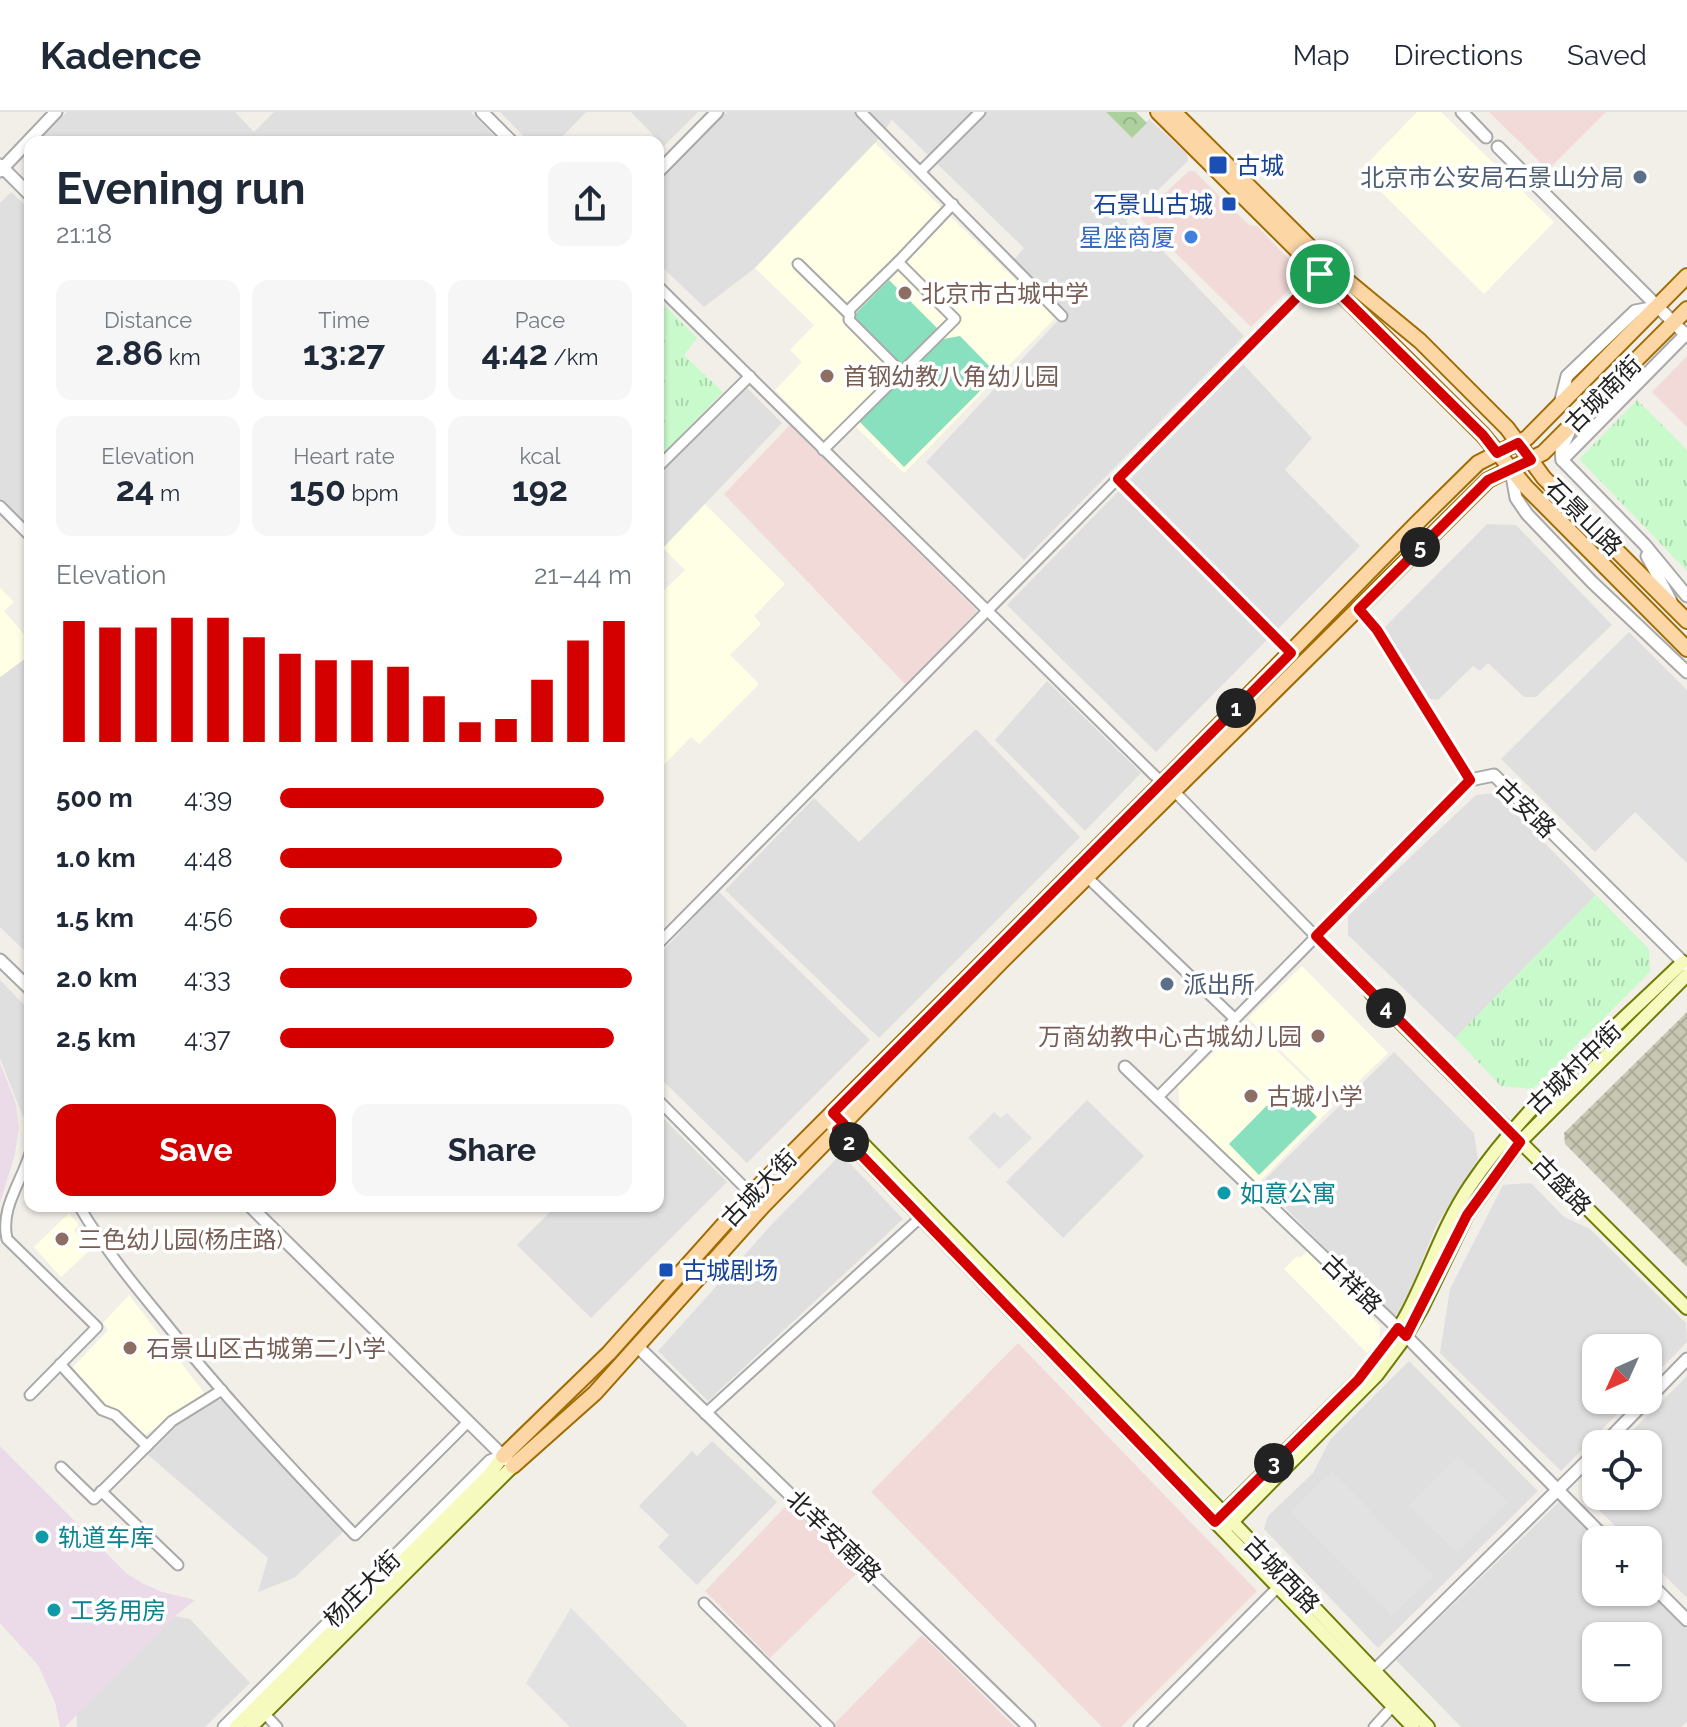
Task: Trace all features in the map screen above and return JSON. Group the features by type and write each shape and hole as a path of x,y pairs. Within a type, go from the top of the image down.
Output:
{"main road":[{"path":"1158,112 1483,435 1497,453"},
{"name":"石景山路","path":"1174,112 1328,265 1420,341 1507,428 1544,478 1687,621"},
{"name":"古城南街","path":"1497,453 1527,438 1687,276"},
{"name":"古城南街","path":"1511,470 1543,453 1687,309"},
{"name":"石景山路","path":"1497,453 1687,649"},
{"name":"古城大街","path":"508,1461 751,1194 835,1122 1088,878 1291,653 1478,463 1497,453"},
{"name":"古城大街","path":"508,1461 595,1393 835,1122 1168,786 1359,609 1488,480 1511,470"},
{"name":"古城村中街","path":"1402,1332 1447,1224 1509,1131 1686,968"},
{"name":"古城村中街","path":"1223,1522 1402,1332 1467,1215 1520,1142 1686,968"},
{"name":"古盛路","path":"1371,993 1687,1308"},
{"name":"古城西路","path":"835,1122 921,1217 1223,1522 1278,1587 1428,1727"},
{"name":"古城西路","path":"835,1122 1370,1675 1413,1727"},
{"path":"236,1727 490,1474 508,1461"},
{"name":"杨庄大街","path":"251,1727 508,1461"}],"street":[{"path":"32,136 56,112"},
{"path":"482,112 506,136"},
{"path":"664,166 717,112"},
{"path":"861,112 1062,316"},
{"path":"921,171 980,112"},
{"path":"1462,112 1486,137"},
{"path":"24,145 1,168 24,189"},
{"path":"1498,147 1686,335 1562,460"},
{"path":"902,373 849,320 850,309 953,204"},
{"path":"823,450 955,319 898,262"},
{"path":"798,264 850,315"},
{"path":"664,938 1320,274"},
{"path":"664,292 987,613 1168,786 1371,993"},
{"path":"664,461 750,376"},
{"path":"1573,424 1561,450 1562,460 1645,545 1687,596"},
{"path":"1511,470 1516,498 1527,514 1592,582 1687,672"},
{"path":"1118,479 1291,653"},
{"path":"0,506 24,530"},
{"path":"1627,527 1647,556 1675,608"},
{"name":"古安路","path":"1359,609 1377,630 1470,780 1494,775 1686,968"},
{"path":"1158,1097 1470,780"},
{"path":"1088,878 1235,1019"},
{"path":"0,960 24,983"},
{"name":"古祥路","path":"1125,1067 1402,1332 1593,1526"},
{"path":"664,1106 751,1194"},
{"path":"24,1165 3,1209 2,1226 7,1239 97,1327 30,1395"},
{"path":"83,1212 110,1255 222,1390 355,1535 468,1422"},
{"path":"256,1212 508,1461"},
{"path":"705,1414 921,1217"},
{"name":"北辛安南路","path":"638,1347 1029,1727"},
{"path":"1662,1384 1687,1359"},
{"path":"60,1364 102,1410 115,1415 147,1446"},
{"path":"61,1467 94,1499 172,1421 222,1390"},
{"path":"1617,1430 1633,1414"},
{"name":"杨庄大街","path":"224,1727 490,1461 508,1461"},
{"path":"1370,1675 1582,1466"},
{"path":"101,1491 178,1565"},
{"path":"1139,1727 1278,1587"},
{"path":"1662,1595 1687,1620"},
{"path":"704,1603 829,1727"},
{"path":"1374,1727 1393,1706"},
{"path":"264,1713 277,1727"}],"shaded area":[{"path":"67,112 235,112 254,132 274,112 471,112 494,136 43,136"},
{"path":"500,112 586,112 563,136 523,136"},
{"path":"631,112 698,112 664,146 664,136 654,136"},
{"path":"727,112 1106,112 1132,138 1149,119 1187,154 1188,161 1126,221 1133,231 1134,241 1144,231 1244,336 1024,560 926,462 1064,314 1013,261 1024,248 892,120 875,143 755,268 704,307 664,269 664,175"},
{"path":"1417,112 1441,112 1554,222 1484,294 1360,171"},
{"path":"1489,112 1606,112 1548,170"},
{"name":"北京市古城中学","path":"875,143 1055,318 904,473 854,425 831,447 775,390 802,362 790,350 814,325 755,268"},
{"path":"1189,171 1194,171 1249,225 1257,226 1304,275 1251,327 1139,217"},
{"path":"11,192 24,204 24,527 0,504 0,203"},
{"path":"1687,356 1687,427 1652,392"},
{"path":"1243,364 1312,438 1285,470 1360,546 1156,752 1007,605"},
{"path":"741,382 782,423 664,547 664,460"},
{"path":"790,425 977,611 906,685 724,494"},
{"path":"705,504 785,584 754,616 761,624 730,655 759,684 699,744 691,737 664,765 664,590 685,570 664,547"},
{"path":"1487,524 1516,525 1612,625 1536,697 1524,697 1488,663 1480,671 1473,666 1438,700 1430,699 1385,627"},
{"path":"0,588 14,602 4,611 24,634 24,659 0,677"},
{"path":"1629,632 1687,690 1687,863 1635,812 1595,852 1501,759"},
{"path":"24,659 24,950 0,927 0,677"},
{"path":"1047,681 1141,773 1085,831 995,740"},
{"path":"976,729 1080,837 879,1038 725,890 814,798 859,842"},
{"path":"1495,793 1596,895 1455,1038 1348,935 1348,916 1476,795"},
{"path":"718,891 870,1040 747,1163 664,1082 664,950"},
{"name":"万商幼教中心古城幼儿园","path":"1302,966 1388,1053 1335,1104 1248,1018"},
{"path":"0,980 24,1005 23,1117 0,1058"},
{"path":"1687,1012 1687,1267 1565,1144 1564,1133"},
{"name":"古城小学","path":"1247,1021 1333,1106 1258,1183 1180,1110 1178,1086"},
{"path":"1394,1052 1474,1133 1478,1159 1436,1226 1402,1311 1395,1315 1388,1312 1261,1183"},
{"path":"0,1063 16,1104 19,1127 15,1154 0,1203"},
{"path":"1087,1100 1144,1156 1063,1238 1006,1182"},
{"path":"994,1112 1001,1118 1007,1113 1032,1138 999,1169 968,1138"},
{"path":"664,1119 727,1182 591,1318 517,1245 550,1212 664,1212"},
{"path":"841,1154 903,1219 708,1401 658,1351 773,1223"},
{"path":"1531,1183 1564,1217 1590,1229 1686,1323 1687,1342 1662,1368 1662,1334 1582,1334 1582,1414 1617,1414 1601,1430 1582,1430 1582,1450 1561,1471 1440,1353 1450,1289 1503,1185"},
{"name":"三色幼儿园(杨庄路)","path":"69,1213 79,1225 74,1230 90,1250 61,1277 34,1247"},
{"path":"1307,1251 1380,1326 1380,1340 1367,1353 1284,1269"},
{"name":"石景山区古城第二小学","path":"129,1295 205,1394 142,1437 116,1412 101,1404 73,1367 108,1330 103,1323"},
{"path":"1018,1343 1257,1591 1121,1727 1102,1727 871,1492"},
{"path":"1409,1361 1538,1491 1378,1648 1264,1529 1268,1516 1313,1473 1330,1440"},
{"path":"1687,1376 1687,1598 1662,1573 1662,1526 1615,1526 1599,1510 1662,1510 1662,1430 1633,1430 1649,1414 1662,1414 1662,1401"},
{"path":"221,1400 344,1531 294,1578 258,1592 268,1558 147,1454 173,1425 201,1403"},
{"path":"712,1441 777,1502 697,1585 658,1547 669,1535 639,1506 692,1451 697,1456"},
{"path":"0,1446 127,1574 162,1592 195,1600 174,1617 65,1727 60,1727 55,1702 38,1665 0,1623"},
{"path":"1458,1455 1508,1502 1458,1554 1408,1506"},
{"path":"1332,1471 1434,1576 1392,1616 1291,1512"},
{"path":"1561,1500 1586,1526 1582,1526 1582,1606 1662,1606 1662,1603 1687,1629 1687,1722 1681,1727 1461,1727 1396,1660"},
{"path":"792,1505 860,1570 770,1658 705,1591 784,1508"},
{"path":"571,1608 688,1727 570,1727 526,1683"},
{"path":"175,1616 190,1619 250,1683 205,1727 77,1727 77,1714"},
{"path":"922,1635 1015,1727 835,1727 833,1725"}],"green space":[{"path":"1106,112 1136,112 1147,123 1132,138"},
{"path":"889,280 940,331 904,367 853,316"},
{"path":"664,305 697,338 684,355 723,392 664,453"},
{"path":"960,336 997,374 904,467 858,420 938,340"},
{"path":"1637,400 1687,450 1687,571 1579,459"},
{"path":"1596,895 1649,949 1650,972 1533,1089 1501,1086 1455,1038"},
{"path":"1286,1086 1317,1117 1259,1175 1229,1144"}],"place":[{"name":"古城","path":"1218,165"},
{"name":"北京市公安局石景山分局","path":"1640,177"},
{"name":"石景山古城","path":"1229,204"},
{"name":"星座商厦","path":"1191,237"},
{"name":"北京市古城中学","path":"905,293"},
{"name":"首钢幼教八角幼儿园","path":"827,376"},
{"name":"派出所","path":"1167,984"},
{"name":"万商幼教中心古城幼儿园","path":"1318,1036"},
{"name":"古城小学","path":"1251,1096"},
{"name":"如意公寓","path":"1224,1193"},
{"name":"三色幼儿园(杨庄路)","path":"62,1239"},
{"name":"古城剧场","path":"666,1270"},
{"name":"石景山区古城第二小学","path":"130,1348"},
{"name":"轨道车库","path":"42,1537"},
{"name":"工务用房","path":"54,1610"}],"route":[{"path":"1320,274 1483,435 1497,453 1518,443 1531,460 1488,480 1359,609 1377,630 1470,780 1316,936 1520,1142 1467,1215 1406,1336 1398,1328 1358,1380 1215,1522 837,1130 844,1124 833,1113 1291,653 1118,479 1320,274"}]}
